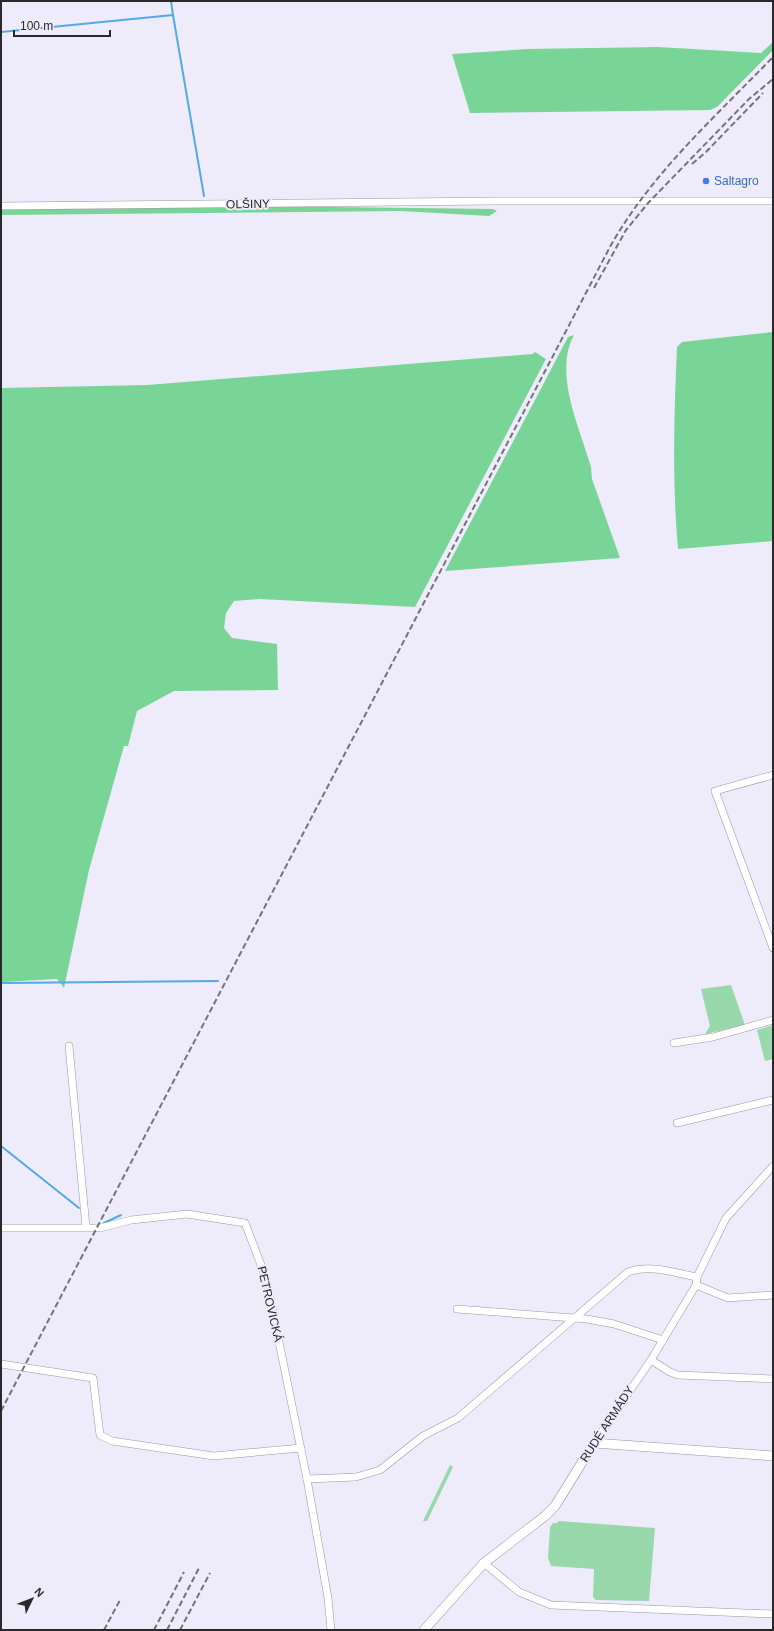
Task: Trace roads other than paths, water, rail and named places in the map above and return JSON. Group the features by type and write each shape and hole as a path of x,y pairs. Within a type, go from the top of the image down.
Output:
{"main road":[{"path":"594,1443 773,1456"},
{"name":"RUDÉ ARMÁDY","path":"424,1630 484,1562 545,1516 555,1506 594,1443"}],"street":[{"name":"OLŠINY","path":"1,206 495,201 773,201"},
{"path":"772,943 715,791 773,776"},
{"path":"674,1043 713,1037 773,1020"},
{"path":"69,1046 86,1227"},
{"path":"677,1124 773,1100"},
{"name":"RUDÉ ARMÁDY","path":"594,1443 663,1340 696,1281 726,1218 773,1166"},
{"name":"PETROVICKÁ","path":"1,1228 100,1228 131,1220 187,1214 245,1223 266,1278 307,1479 328,1598 331,1630"},
{"path":"307,1479 356,1477 380,1470 423,1436 458,1418 514,1368 577,1318 628,1272 639,1268 654,1268 696,1281 728,1298 773,1295"},
{"path":"457,1309 577,1318 614,1324 663,1340"},
{"path":"651,1360 670,1372 678,1375 773,1379"},
{"path":"1,1364 93,1378 100,1435 112,1441 214,1456 301,1448"},
{"path":"484,1562 519,1592 551,1605 773,1614"}],"waterway":[{"path":"171,1 173,15"},
{"path":"1,32 173,15 204,196"},
{"path":"1,983 218,981"},
{"path":"1,1146 79,1208"},
{"path":"104,1223 121,1215"}],"railway":[{"path":"1,1411 611,245 627,219 665,169 773,57"},
{"path":"594,288 626,230 649,202 749,99 773,79"},
{"path":"692,164 706,152 763,93"},
{"path":"167,1630 199,1568"},
{"path":"154,1630 184,1572"},
{"path":"180,1630 210,1573"},
{"path":"104,1630 120,1600"}],"place":[{"name":"Saltagro","path":"706,181"}]}
